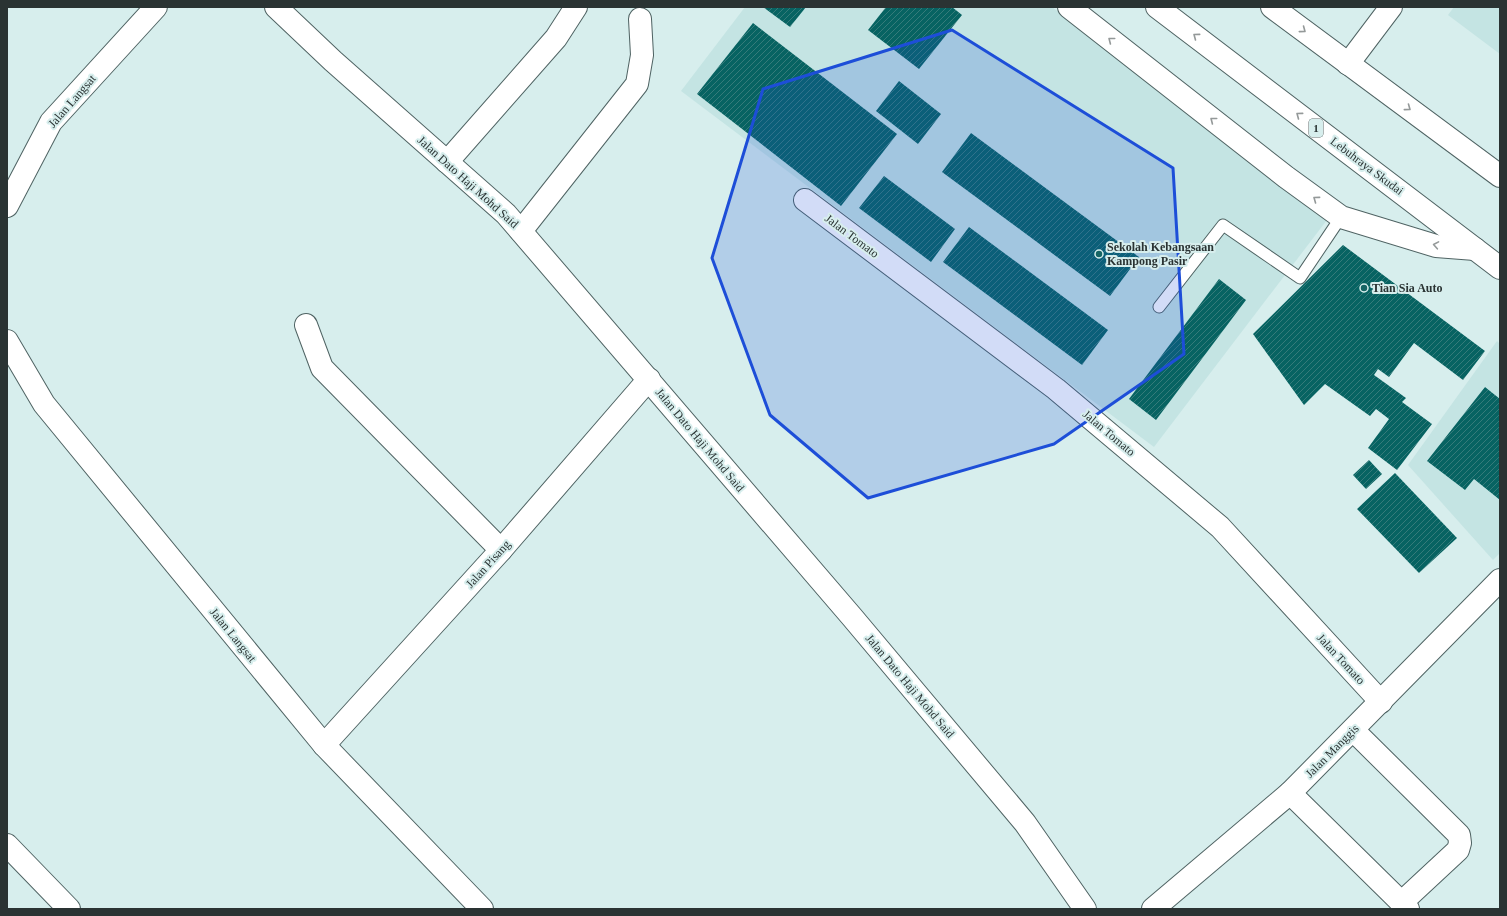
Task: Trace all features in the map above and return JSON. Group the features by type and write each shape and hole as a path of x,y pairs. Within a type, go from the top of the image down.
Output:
{"main road":[{"name":"Jalan Langsat","path":"7,206 51,122 156,7"},
{"name":"Jalan Dato Haji Mohd Said","path":"276,7 333,61 506,214 649,379 1025,823 1085,909"},
{"path":"447,162 556,38 576,7"},
{"path":"1069,7 1286,177 1341,217 1436,246 1475,249"},
{"name":"Lebuhraya Skudai","path":"1157,7 1500,268"},
{"path":"1272,7 1500,176"},
{"path":"1348,64 1391,7"},
{"path":"521,231 637,84 642,55 640,19"},
{"name":"Jalan Tomato","path":"805,200 1056,389 1220,527 1381,702"},
{"path":"306,325 322,368 501,550"},
{"name":"Jalan Langsat","path":"7,341 44,404 324,745 482,909"},
{"name":"Jalan Pisang","path":"324,745 501,550 649,379"},
{"name":"Jalan Manggis","path":"1152,909 1290,793 1354,730 1500,580"},
{"path":"1290,793 1404,906 1458,850 1460,843 1459,835 1354,730"},
{"path":"7,845 69,909"}],"lane":[{"path":"1159,307 1223,225 1300,278 1341,217"}],"highlighted area":[{"path":"952,30 1173,168 1184,354 1054,444 868,498 770,415 712,258 763,89"}],"shaded area":[{"name":"Sekolah Kebangsaan Kampong Pasir","path":"745,7 1052,7 1330,216 1154,447 681,91"},
{"path":"1454,7 1500,7 1500,54 1448,15"},
{"path":"1497,341 1500,344 1500,553 1493,560 1408,465"}],"building":[{"path":"763,7 806,7 790,27"},
{"path":"886,7 952,7 962,15 919,69 868,30"},
{"path":"753,23 897,134 841,206 697,94"},
{"path":"899,81 941,114 918,144 876,111"},
{"path":"971,133 1139,257 1110,296 942,172"},
{"path":"884,176 955,229 931,262 859,208"},
{"path":"969,227 1108,330 1082,365 943,262"},
{"path":"1343,245 1485,351 1463,380 1414,343 1389,377 1378,369 1374,375 1406,398 1402,402 1432,424 1397,470 1368,448 1389,419 1376,409 1370,416 1325,384 1304,405 1253,334"},
{"path":"1219,279 1246,300 1156,420 1129,399"},
{"path":"1485,387 1500,399 1500,500 1474,479 1465,490 1427,461"},
{"path":"1369,460 1382,474 1366,489 1353,475"},
{"path":"1395,473 1457,538 1419,573 1357,509"}],"place":[{"name":"Sekolah Kebangsaan Kampong Pasir","path":"1099,254"},
{"name":"Tian Sia Auto","path":"1364,288"}]}
